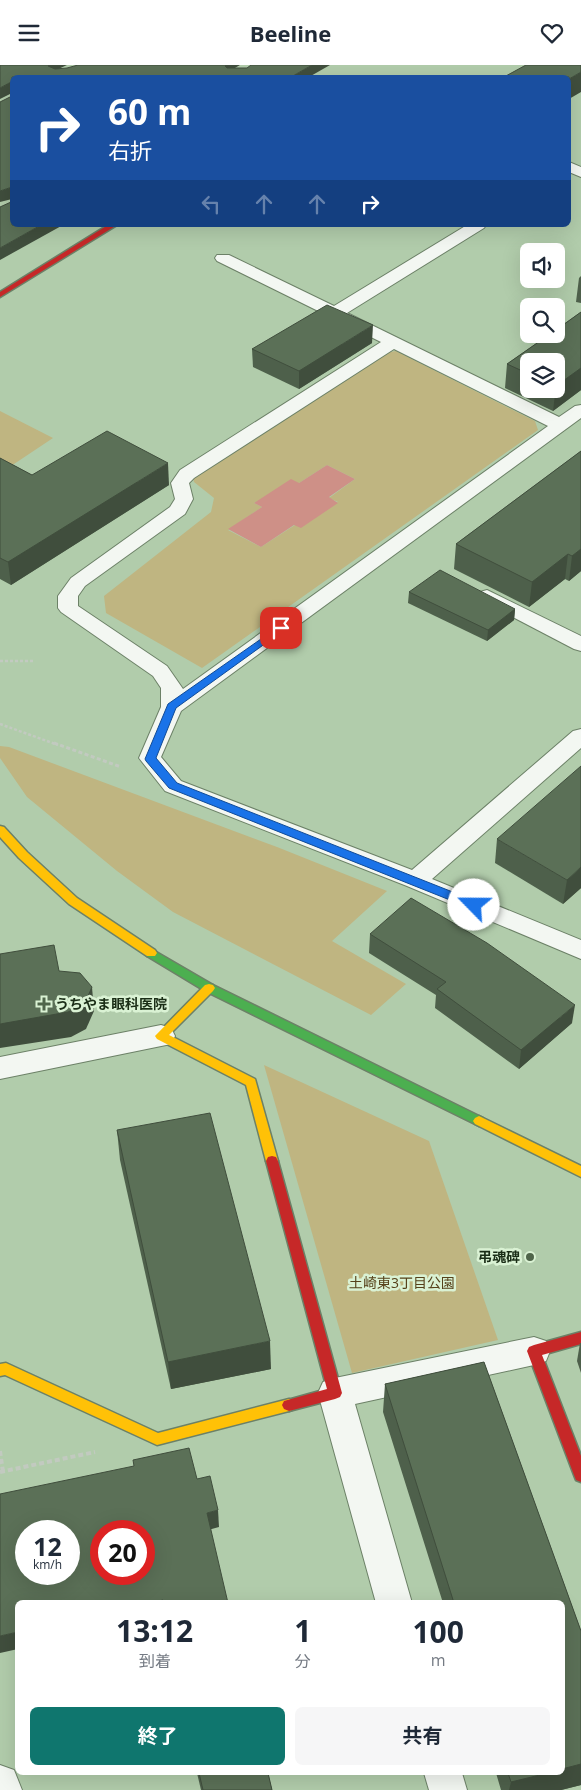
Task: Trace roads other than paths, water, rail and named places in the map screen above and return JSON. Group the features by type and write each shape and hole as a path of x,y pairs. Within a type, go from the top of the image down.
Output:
{"street":[{"path":"0,295 111,227"},
{"path":"0,830 23,855 73,901 132,941 209,988 581,1172"},
{"path":"0,1068 161,1036 209,988"},
{"path":"161,1036 251,1082 334,1393 393,1600"},
{"path":"0,1370 6,1369 157,1439 334,1393 534,1351 581,1338"},
{"path":"534,1351 581,1475"},
{"path":"444,1775 448,1790"},
{"path":"0,1784 4,1790"}],"lane":[{"path":"335,313 475,227"},
{"path":"223,258 561,425"},
{"path":"393,341 187,474 180,483 184,499 178,510 78,582 68,596 68,608 160,671 172,687 172,707 150,759 173,786 420,883 581,950"},
{"path":"172,707 581,410"},
{"path":"472,588 581,644"},
{"path":"420,883 415,881 581,736"}],"place":[{"name":"うちやま眼科医院","path":"44,1004"},
{"name":"弔魂碑","path":"530,1257"}],"park label":[{"name":"土崎東3丁目公園","path":"402,1283"}]}
